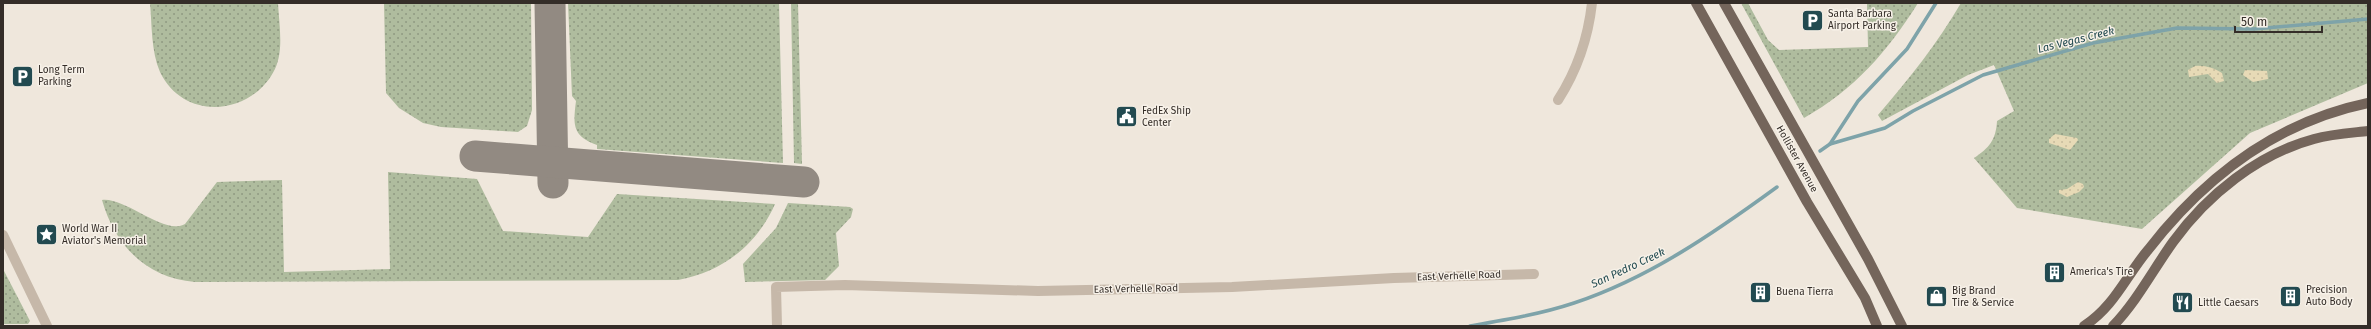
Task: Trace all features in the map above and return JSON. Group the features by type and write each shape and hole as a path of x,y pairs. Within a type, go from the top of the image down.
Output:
{"main road":[{"name":"Hollister Avenue","path":"1696,3 1807,202 1865,298 1877,326"},
{"name":"Hollister Avenue","path":"1724,3 1893,304 1902,326"},
{"path":"2084,326 2116,297 2139,260 2180,211 2220,174 2251,152 2291,129 2330,113 2368,103"},
{"path":"2113,326 2129,308 2180,232 2202,208 2235,179 2268,158 2302,142 2327,136 2368,131"}],"street":[{"path":"1558,100 1577,65 1584,47 1592,3"},
{"path":"3,235 47,326"},
{"name":"East Verhelle Road","path":"777,326 776,287 868,285 1038,290 1217,288 1534,274"}],"green space":[{"path":"150,3 278,3 280,45 278,62 275,69 264,85 251,96 235,104 218,107 201,105 185,99 171,88 160,72 157,64 152,38"},
{"path":"384,3 531,3 532,110 527,126 518,132 441,127 423,123 399,108 386,93"},
{"path":"568,3 779,3 783,163 597,149 597,145 583,138 576,129 574,117 576,101 572,96"},
{"path":"791,3 798,3 802,164 794,163"},
{"path":"1741,3 1748,3 1768,40 1779,50 1868,47 1867,3 1918,3 1895,37 1868,68 1839,95 1804,118"},
{"path":"1961,3 2368,3 2368,83 2250,133 2142,229 2017,208 1974,158 1984,151 1991,143 1995,133 1997,121 2014,111 1994,65 1968,75 1882,121 1878,115 1922,61"},
{"path":"388,172 477,179 503,231 588,237 617,194 775,204 758,232 748,244 736,254 709,271 678,280 195,282 162,274 135,257 115,232 102,200 122,204 156,221 167,225 176,226 185,224 217,182 282,180 284,272 390,269"},
{"path":"788,203 850,207 853,209 851,217 836,233 839,266 825,280 745,282 743,264 776,228"},
{"path":"3,269 30,321 28,324 3,324"}],"sand":[{"path":"2195,66 2206,66 2219,71 2222,73 2224,81 2217,83 2208,74 2189,77 2188,70"},
{"path":"2245,70 2267,71 2268,79 2253,82 2243,75"},
{"path":"2055,134 2077,138 2078,140 2070,150 2049,143 2049,139"},
{"path":"2078,182 2083,184 2084,187 2079,192 2067,197 2059,193 2059,190 2067,189"}],"waterway":[{"name":"San Pedro Creek","path":"1820,151 1830,144 1858,101 1907,49 1936,3"},
{"name":"Las Vegas Creek","path":"1830,144 1885,128 1913,111 1983,75 2093,43 2177,28 2254,29 2368,19"},
{"name":"San Pedro Creek","path":"1470,326 1549,310 1602,293 1680,253 1777,187"}],"taxiway":[{"path":"550,3 553,183"},
{"path":"475,156 804,182"}],"place":[{"name":"Santa Barbara Airport Parking","path":"1812,20"},
{"name":"Long Term Parking","path":"22,76"},
{"name":"FedEx Ship Center","path":"1126,117"},
{"name":"World War II Aviator's Memorial","path":"47,235"},
{"name":"America's Tire","path":"2055,272"},
{"name":"Buena Tierra","path":"1760,292"},
{"name":"Precision Auto Body","path":"2290,296"},
{"name":"Big Brand Tire & Service","path":"1937,297"},
{"name":"Little Caesars","path":"2182,303"}]}
